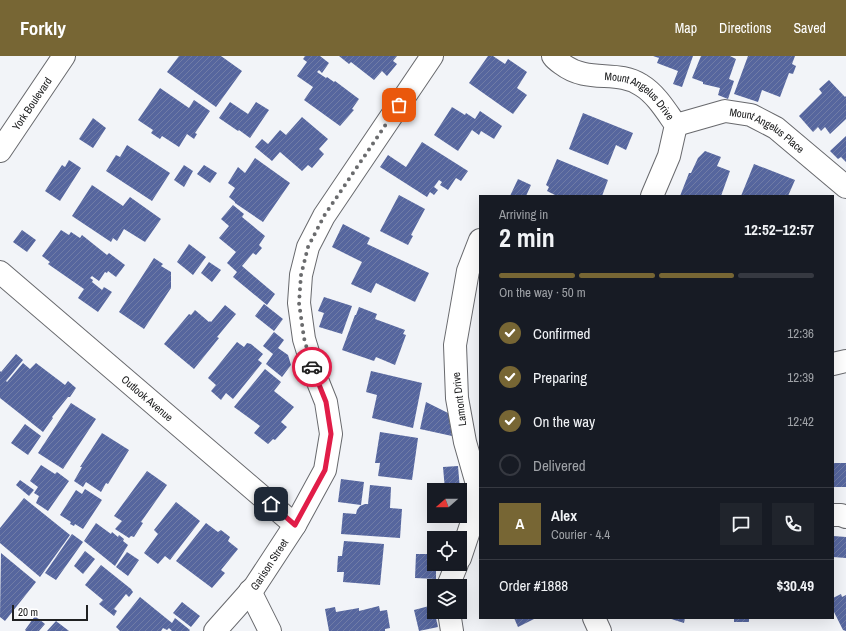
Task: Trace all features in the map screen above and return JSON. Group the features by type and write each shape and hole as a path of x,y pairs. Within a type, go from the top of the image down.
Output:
{"street":[{"name":"York Boulevard","path":"0,151 64,56"},
{"name":"Garison Street","path":"214,631 256,586 295,525 325,470 331,434 326,402 314,372 304,338 299,303 301,275 308,247 324,216 432,56"},
{"name":"Mount Angelus Drive","path":"553,56 570,71 591,76 624,78 641,85 661,103 676,125 669,156 652,195"},
{"name":"Mount Angelus Place","path":"676,125 725,111 751,114 776,128 846,187"},
{"name":"Lamont Drive","path":"467,537 475,513 477,484 465,442 457,398 455,345 468,271 479,243"},
{"name":"Outlook Avenue","path":"0,272 295,525"},
{"path":"834,364 846,361"},
{"path":"834,516 841,515 846,517"},
{"path":"250,591 270,631"},
{"path":"450,619 452,631"},
{"path":"594,619 600,631"}],"building":[{"path":"179,56 221,56 242,71 216,107 167,72"},
{"path":"305,56 320,56 329,63 322,73 319,70 317,72 334,82 335,81 359,99 352,109 354,110 340,126 304,100 313,87 297,76 307,62 303,59"},
{"path":"339,56 397,56 393,61 397,64 387,76 382,71 374,80 351,62 349,64"},
{"path":"488,56 493,56 505,64 508,59 527,72 517,88 527,95 513,114 469,83"},
{"path":"653,56 693,56 682,87 673,84 678,71 657,63 659,58"},
{"path":"701,56 730,56 736,59 729,79 734,81 728,99 718,95 720,88 703,84 703,82 692,78"},
{"path":"748,56 795,56 792,64 796,66 793,74 789,73 780,97 762,90 758,102 734,94"},
{"path":"829,80 845,97 846,96 846,119 830,134 825,127 821,131 818,127 813,132 799,116 822,93 819,89"},
{"path":"160,88 189,108 194,100 210,111 195,133 197,134 194,139 187,134 179,147 162,136 160,139 151,133 153,130 138,120"},
{"path":"230,102 248,114 256,102 269,110 250,138 219,118"},
{"path":"452,107 475,119 480,111 502,126 494,139 481,131 479,135 472,130 458,151 434,135"},
{"path":"583,113 633,133 626,150 616,145 608,165 569,149"},
{"path":"302,117 328,139 319,149 324,154 312,168 308,165 302,171 280,152 272,161 255,147 262,139 268,144 280,130 286,135"},
{"path":"93,118 106,128 93,148 79,139"},
{"path":"846,136 846,162 841,157 838,159 830,151"},
{"path":"422,142 468,171 461,181 456,178 448,190 440,185 442,182 439,180 434,187 438,190 434,195 430,192 427,197 380,167 388,155 406,167"},
{"path":"127,145 170,173 152,201 106,171 116,155 120,157"},
{"path":"705,151 721,157 717,166 730,171 721,195 680,195 689,173 691,173 698,158"},
{"path":"255,158 290,183 263,222 235,203 229,197 235,188 228,183 238,167 245,173"},
{"path":"557,159 608,180 602,195 555,195 547,191 549,187 546,185"},
{"path":"69,160 81,168 60,201 45,191 62,165 65,167"},
{"path":"754,164 795,180 788,195 741,195"},
{"path":"184,165 193,171 184,187 174,180"},
{"path":"204,165 217,173 210,183 197,174"},
{"path":"518,179 531,185 526,195 510,195"},
{"path":"92,185 123,206 130,197 161,219 145,242 124,229 117,241 113,238 111,242 72,216"},
{"path":"399,195 425,209 411,235 413,236 408,245 380,231"},
{"path":"233,205 244,214 242,217 265,236 259,245 262,248 256,255 253,253 242,266 275,294 267,305 233,277 237,272 227,263 236,252 219,238 229,226 221,219"},
{"path":"343,224 370,238 367,244 429,273 415,302 376,283 371,293 351,284 362,262 332,247"},
{"path":"22,230 36,240 27,252 13,242"},
{"path":"61,230 69,235 71,232 80,238 82,235 107,255 109,253 125,265 116,277 108,271 107,273 105,272 99,281 92,276 90,278 93,280 92,282 102,290 104,287 112,292 98,312 78,298 84,289 48,264 50,262 42,256"},
{"path":"189,244 206,257 193,275 177,262"},
{"path":"154,258 163,264 161,266 171,272 171,288 144,329 119,312"},
{"path":"209,262 221,270 212,282 201,273"},
{"path":"324,297 352,306 342,334 319,327 324,313 318,311"},
{"path":"264,304 283,319 274,331 255,316"},
{"path":"225,305 236,314 194,369 164,344 189,314 191,315 195,310 211,322"},
{"path":"359,307 377,314 375,319 405,330 403,334 406,335 395,365 376,357 374,361 342,350"},
{"path":"274,332 284,340 278,348 288,355 291,365 282,377 266,364 273,354 263,346"},
{"path":"237,342 244,347 247,343 251,344 263,354 258,360 262,363 233,399 226,393 221,400 211,391 216,385 208,378"},
{"path":"16,354 23,360 6,381 7,382 23,363 30,369 36,363 65,385 68,381 76,388 52,417 53,418 43,432 0,398 0,371 1,372"},
{"path":"265,369 281,382 274,391 294,407 281,422 287,427 275,440 273,439 268,444 254,433 260,426 234,407"},
{"path":"371,371 422,383 413,428 372,418 377,395 366,392"},
{"path":"426,402 448,413 452,436 420,429"},
{"path":"71,403 96,419 63,469 38,453"},
{"path":"25,424 41,436 28,455 11,443"},
{"path":"380,432 418,438 412,480 378,476 380,463 375,463"},
{"path":"102,433 129,450 108,484 106,483 101,492 86,482 83,487 74,481 82,467 80,467"},
{"path":"834,463 846,463 846,487 834,487"},
{"path":"41,465 55,474 57,472 69,481 48,511 36,503 39,496 34,493 38,487 30,481"},
{"path":"458,466 459,483 444,483 443,467"},
{"path":"147,471 167,485 141,522 143,523 134,537 131,536 129,538 115,529 122,521 114,516"},
{"path":"341,479 364,482 361,505 338,502"},
{"path":"20,480 34,490 29,496 16,485"},
{"path":"370,485 391,487 390,508 402,509 400,538 341,534 343,513 356,514 360,506 368,504"},
{"path":"85,489 102,500 83,529 75,524 74,526 70,524 71,522 60,515 76,490 82,494"},
{"path":"24,498 70,535 40,577 0,543 0,528"},
{"path":"176,502 200,521 170,560 165,556 158,564 144,553 158,534 154,530"},
{"path":"96,523 111,534 112,532 118,537 119,535 128,545 115,566 84,541"},
{"path":"206,523 218,532 221,530 230,537 228,541 238,549 221,570 225,573 212,588 176,561"},
{"path":"72,534 83,542 56,580 45,573"},
{"path":"834,536 846,537 846,558 834,557"},
{"path":"344,541 384,544 380,585 343,582 344,572 337,572 338,556 342,556"},
{"path":"85,551 95,559 83,574 74,566"},
{"path":"127,552 139,560 128,576 116,567"},
{"path":"1,553 36,582 5,621 0,617"},
{"path":"416,554 427,554 427,571 436,571 436,579 415,578"},
{"path":"101,565 133,592 129,597 126,594 114,609 117,611 114,616 99,604 103,600 85,585"},
{"path":"841,594 842,597 846,595 846,631 843,630 834,612 834,598"},
{"path":"140,597 172,623 175,618 190,630 172,631 169,628 167,630 163,628 161,631 120,631 116,627"},
{"path":"182,602 200,616 191,627 173,613"},
{"path":"379,606 380,611 387,610 390,628 385,629 385,631 329,631 325,609 335,607 336,612 359,608 359,611"},
{"path":"427,607 427,619 436,619 438,627 419,631 414,610"},
{"path":"35,616 45,624 39,631 26,631 25,630"},
{"path":"514,619 534,619 518,627"},
{"path":"671,619 685,619 684,623"},
{"path":"734,619 749,619 749,622 734,622"},
{"path":"56,621 69,631 47,631"}],"way so far":[{"path":"312,367 304,338 299,303 301,275 308,247 324,216 399,105"}],"route":[{"path":"271,504 295,525 325,470 331,434 326,402 312,367"}]}
